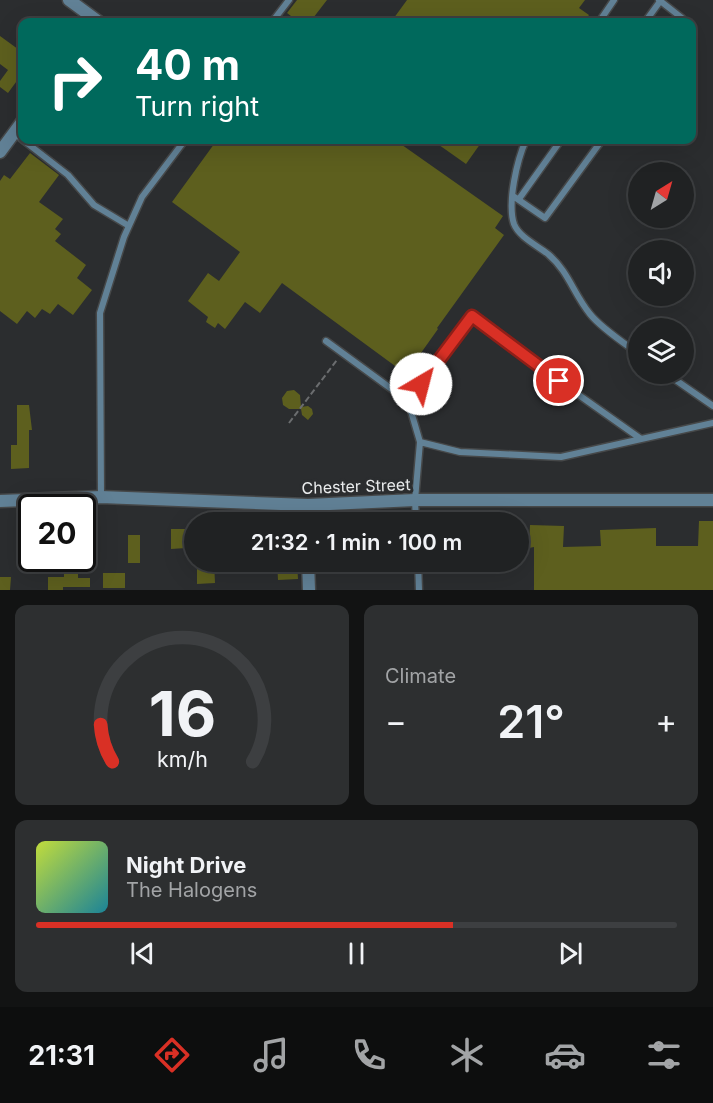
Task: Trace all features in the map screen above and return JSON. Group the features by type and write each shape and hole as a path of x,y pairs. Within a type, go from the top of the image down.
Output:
{"street":[{"path":"69,0 92,18"},
{"path":"0,152 18,128"},
{"name":"Chester Street","path":"0,501 101,497 308,505 415,500 713,500"},
{"path":"308,505 308,512"},
{"path":"308,572 309,590"}],"lane":[{"path":"275,18 289,0"},
{"path":"602,18 614,0"},
{"path":"648,18 660,0 682,18"},
{"path":"14,133 18,136"},
{"path":"28,144 68,176 94,205 129,226"},
{"path":"101,497 100,313 129,226 141,198 182,144"},
{"path":"525,144 518,163 513,221 516,230 565,270 591,316 628,345"},
{"path":"516,198 558,144"},
{"path":"516,198 545,218 599,144"},
{"path":"408,401 472,316 641,439"},
{"path":"326,341 408,401 420,442 416,512"},
{"path":"681,384 713,406"},
{"path":"420,442 460,452 561,457 713,423"},
{"path":"418,572 419,590"}],"path":[{"path":"289,423 342,352"}],"building":[{"path":"297,0 327,0 313,18 294,18 287,13"},
{"path":"407,0 585,0 579,8 589,15 587,18 394,18"},
{"path":"0,36 18,49 18,79 8,93 0,87 0,81 8,70 0,64"},
{"path":"214,144 401,144 503,216 495,228 504,235 406,374 282,283 260,313 245,302 225,329 218,323 215,328 206,322 208,317 188,301 208,273 219,281 240,252 172,202"},
{"path":"438,144 480,144 466,164"},
{"path":"30,153 59,175 39,202 63,219 55,229 61,234 55,241 86,265 77,278 92,290 73,315 58,304 50,314 42,309 35,318 27,311 17,324 0,311 0,181 4,175 10,179"},
{"path":"294,390 300,395 301,407 308,406 312,409 313,414 308,420 302,415 301,409 289,409 283,405 282,398 287,391"},
{"path":"17,405 29,405 32,430 29,430 29,468 11,469 11,445 17,445"},
{"path":"699,521 713,521 713,590 534,590 534,547 529,548 530,525 564,526 563,547 601,546 600,530 656,528 656,546 698,546"},
{"path":"171,529 184,529 184,548 171,549"},
{"path":"128,535 140,535 140,563 128,563"},
{"path":"197,572 214,572 215,583 197,584"},
{"path":"278,572 298,572 298,579 278,580"},
{"path":"64,573 78,573 78,578 90,578 90,587 63,587 63,590 48,590 48,577 64,577"},
{"path":"103,573 125,573 125,588 103,588"},
{"path":"0,577 11,577 10,590 0,590"}],"route":[{"path":"421,384 472,316 559,381"}]}
